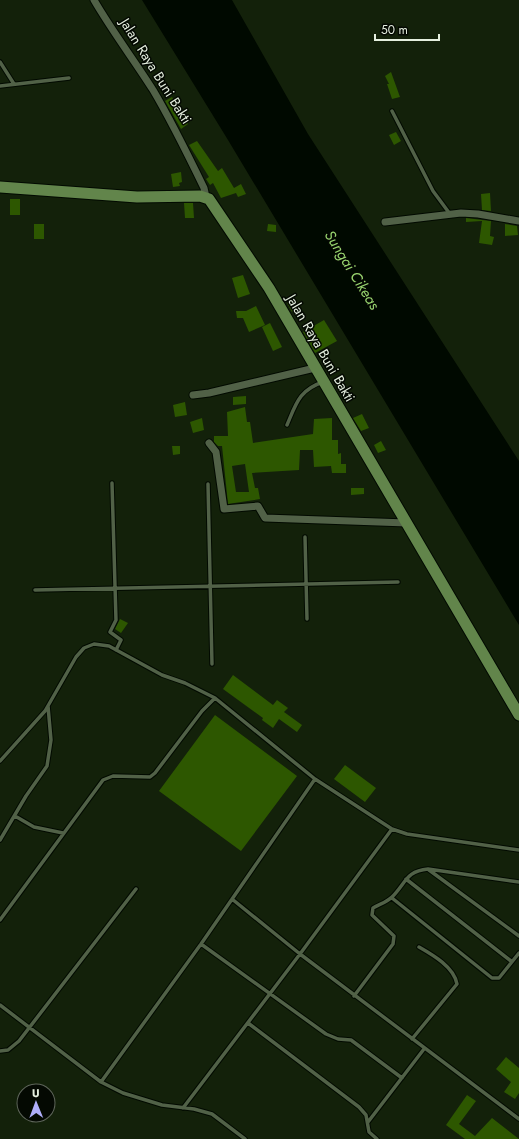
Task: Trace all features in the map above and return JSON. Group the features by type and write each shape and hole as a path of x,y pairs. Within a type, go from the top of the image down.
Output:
{"main road":[{"path":"0,187 137,197 206,197"},
{"name":"Jalan Raya Buni Bakti","path":"206,197 211,202 269,288 519,715"}],"street":[{"name":"Jalan Raya Buni Bakti","path":"94,0 112,30 152,89 178,133 204,188 206,197"},
{"path":"385,222 451,214 478,214 519,221"},
{"path":"193,395 222,390 315,368"},
{"path":"209,443 216,452 224,509 258,506 266,518 407,524"}],"lane":[{"path":"0,62 14,84"},
{"path":"0,86 69,78"},
{"path":"392,111 433,191 451,214"},
{"path":"287,425 300,395 315,385 323,382"},
{"path":"112,483 116,620 110,632 121,640 116,650"},
{"path":"208,484 212,664"},
{"path":"305,537 307,620"},
{"path":"35,590 398,582"},
{"path":"0,761 48,706 76,656 84,648 100,643 162,675 185,683 215,698 315,778 392,829 407,834 519,850"},
{"path":"0,920 62,834 104,780 113,776 144,777 155,773 202,711 215,698"},
{"path":"0,840 26,796 47,766 51,740 48,706"},
{"path":"101,1082 201,944 315,778"},
{"path":"15,816 34,827 62,834"},
{"path":"183,1108 300,954 392,829"},
{"path":"354,996 393,944 394,936 373,918 371,912 373,908 392,898 406,879 416,870 428,869 519,882"},
{"path":"428,869 519,936"},
{"path":"406,879 511,961"},
{"path":"0,1051 3,1052 13,1047 29,1028 136,889"},
{"path":"392,898 492,978 499,978 511,961 519,953"},
{"path":"232,899 354,996 519,1119"},
{"path":"201,944 326,1034 338,1039 351,1040 402,1078"},
{"path":"412,1039 457,984 456,979 444,964 419,947"},
{"path":"0,1005 101,1082 136,1097 162,1105 212,1114 245,1139"},
{"path":"248,1023 359,1107 366,1115 369,1132 377,1139"},
{"path":"368,1122 424,1049"}],"water":[{"name":"Sungai Cikeas","path":"142,0 232,0 308,134 519,461 519,625 228,140"}],"building":[{"path":"391,72 400,97 392,99 387,84 389,84 385,76"},
{"path":"172,97 188,124 181,129 165,101"},
{"path":"396,132 401,141 394,145 389,135"},
{"path":"197,141 218,171 222,168 234,188 241,184 246,194 238,197 236,193 221,198 213,183 210,185 206,179 209,177 189,145"},
{"path":"181,172 182,182 179,183 180,186 173,187 171,174"},
{"path":"490,193 491,211 482,210 481,194"},
{"path":"10,199 20,199 20,215 10,215"},
{"path":"184,203 193,203 194,218 185,218"},
{"path":"466,218 491,221 490,236 494,237 492,245 479,243 482,221 466,222"},
{"path":"34,224 44,224 44,239 34,239"},
{"path":"268,224 276,225 276,232 267,231"},
{"path":"505,224 517,226 518,235 505,236"},
{"path":"243,275 250,294 238,298 232,278"},
{"path":"295,298 300,307 292,312 287,303"},
{"path":"256,306 265,325 249,332 243,318 237,318 236,311 246,311"},
{"path":"324,320 337,341 315,353 303,332"},
{"path":"270,323 282,347 273,351 262,327"},
{"path":"246,396 246,404 233,405 233,397"},
{"path":"185,402 187,415 175,417 173,405"},
{"path":"245,407 247,422 250,422 253,443 313,434 314,419 332,418 332,440 338,440 338,454 341,453 341,464 346,464 346,473 332,473 331,466 314,467 313,450 300,450 299,470 252,473 255,488 258,488 260,499 228,504 222,446 218,446 214,442 214,436 228,436 227,412","holes":["245,464 249,492 236,492 232,466"]},
{"path":"362,414 369,428 361,431 353,418"},
{"path":"202,418 204,430 193,433 190,422"},
{"path":"381,441 386,450 378,453 374,445"},
{"path":"172,446 180,446 180,454 173,455"},
{"path":"351,488 364,488 364,494 351,495"},
{"path":"120,619 128,623 121,633 115,629"},
{"path":"233,675 273,705 277,700 288,708 284,712 302,725 297,732 279,719 273,728 262,720 263,718 223,689"},
{"path":"215,715 297,776 241,851 159,791"},
{"path":"345,765 376,788 365,802 334,779"},
{"path":"506,1057 519,1068 519,1093 515,1099 504,1092 511,1082 496,1069"},
{"path":"467,1095 476,1101 459,1124 475,1136 492,1118 519,1139 465,1139 446,1125"}]}
